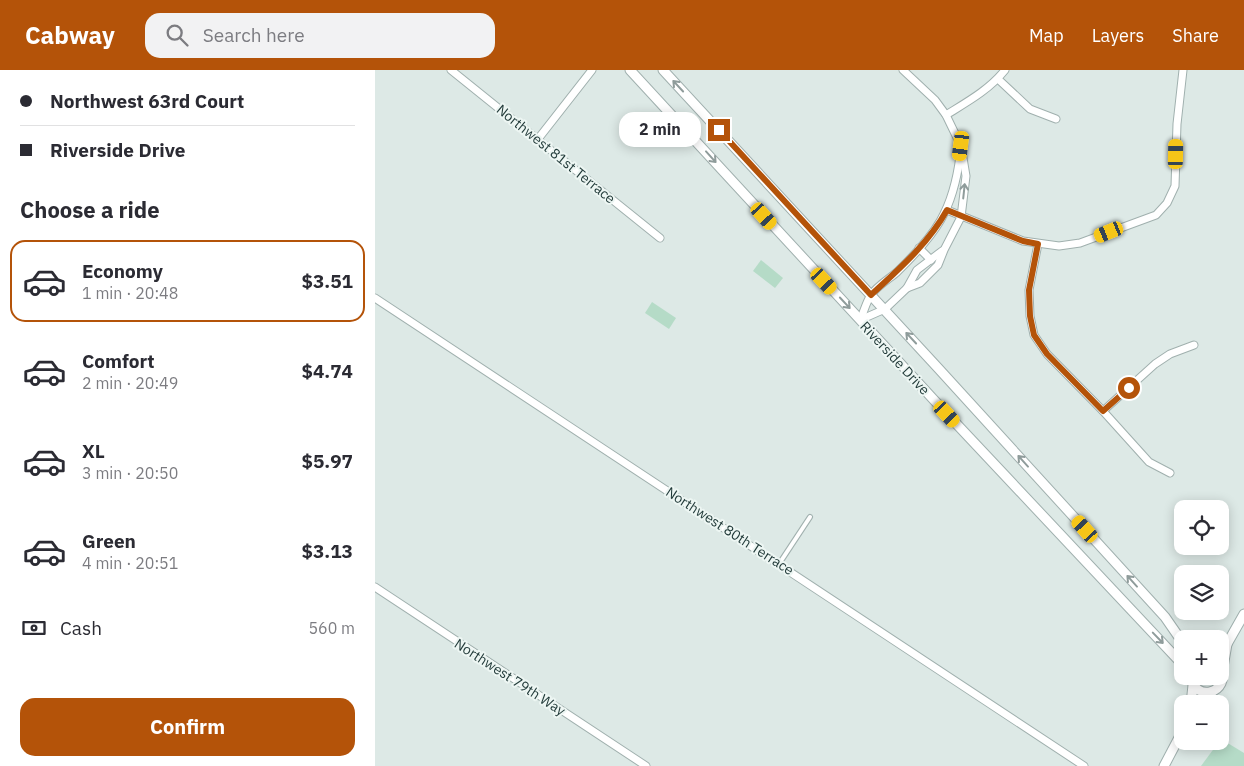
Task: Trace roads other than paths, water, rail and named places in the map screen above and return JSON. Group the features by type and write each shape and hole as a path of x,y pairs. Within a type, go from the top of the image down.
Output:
{"street":[{"name":"Northwest 81st Terrace","path":"451,70 660,238"},
{"path":"538,139 592,70"},
{"name":"Riverside Drive","path":"630,70 860,320 1174,655"},
{"name":"Riverside Drive","path":"663,70 885,309 1165,617 1174,630"},
{"path":"903,70 935,100 946,115 961,146 966,176 961,217 938,265 920,283 907,288"},
{"path":"946,115 976,96 1005,70"},
{"path":"947,210 1023,241 1059,246 1080,244 1156,215 1167,203 1175,186 1177,124 1183,70"},
{"path":"997,79 1030,109 1056,119"},
{"path":"860,320 871,295 919,248 939,225 947,210 957,178 961,146"},
{"path":"1038,244 1029,290 1030,316 1034,335 1047,354 1103,411 1149,462 1170,473"},
{"path":"919,248 931,260"},
{"path":"860,320 885,309 907,288 917,270 944,250"},
{"name":"Northwest 80th Terrace","path":"375,298 1084,766"},
{"path":"1103,411 1155,364 1170,354 1194,345"},
{"name":"Northwest 79th Way","path":"375,587 645,766"},
{"path":"1229,636 1244,614"},
{"path":"1165,617 1178,630"},
{"path":"1195,685 1200,691 1213,692"},
{"path":"1210,695 1220,685"},
{"path":"1164,766 1174,747"}],"lane":[{"path":"779,564 810,517"}]}
